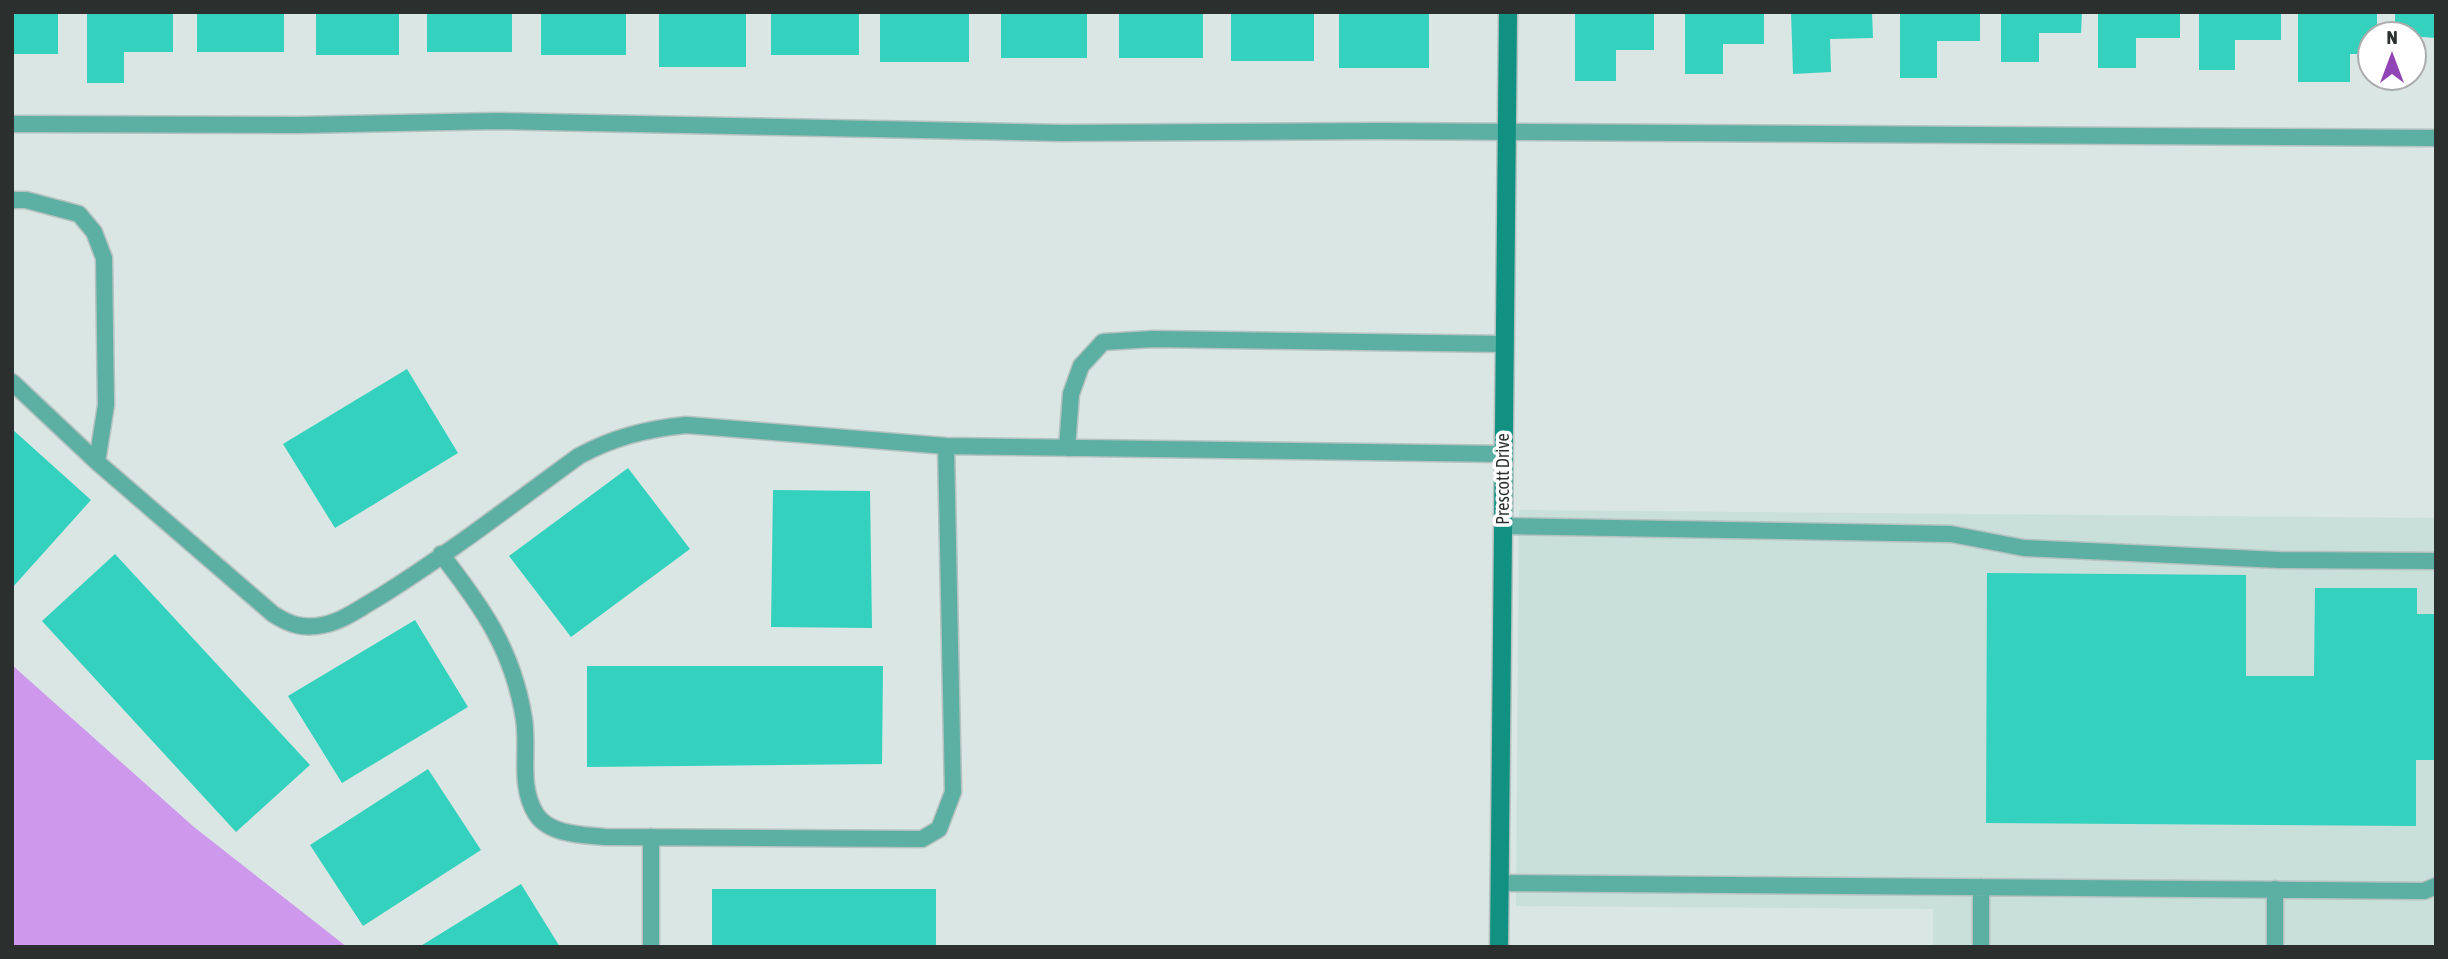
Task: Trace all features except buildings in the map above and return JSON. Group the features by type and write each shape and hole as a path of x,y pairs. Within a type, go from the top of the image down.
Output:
{"street":[{"name":"Prescott Drive","path":"1499,947 1508,12"}],"lane":[{"path":"12,124 299,125 497,121 1063,133 1193,130 2436,138"},
{"path":"12,200 26,200 79,214 94,232 104,258 106,405 97,462"},
{"path":"1068,448 1074,385 1081,366 1103,342 1153,339 1504,344"},
{"path":"12,382 97,462 273,614 289,625 307,628 327,625 352,613 442,554 579,456 602,444 650,429 686,425 946,446 1503,454"},
{"path":"442,554 496,629 514,673 524,722 528,796 537,816 553,828 573,834 651,837 922,839 939,829 953,792 946,446"},
{"path":"1503,526 1951,534 2024,548 2279,560 2436,561"},
{"path":"651,837 651,947"},
{"path":"1499,883 2424,891 2436,887"},
{"path":"1981,887 1981,947"},
{"path":"2275,889 2275,947"}],"shaded area":[{"path":"1519,510 2436,518 2436,947 1933,947 1933,909 1516,906"},
{"path":"12,665 194,827 347,947 12,947"}]}
